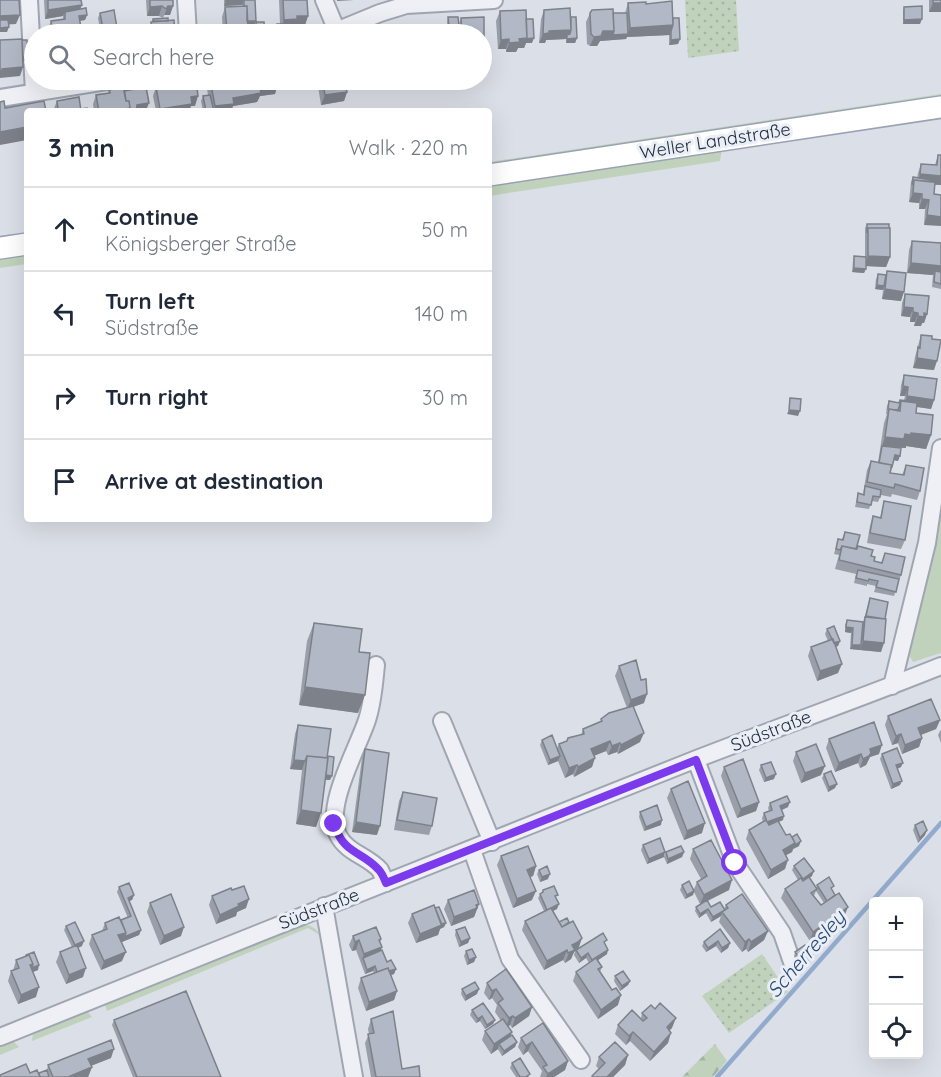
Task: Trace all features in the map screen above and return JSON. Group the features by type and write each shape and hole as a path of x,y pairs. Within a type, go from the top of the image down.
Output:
{"main road":[{"name":"Weller Landstraße","path":"492,175 941,107"},
{"path":"0,248 24,244"}],"street":[{"path":"29,0 30,24"},
{"path":"186,0 187,24"},
{"path":"324,0 331,24"},
{"path":"354,24 406,5 494,0"},
{"path":"0,98 47,90"},
{"path":"892,686 927,543 941,448"},
{"path":"376,665 373,698 367,722 348,764 335,809 334,824 345,845 379,870 386,883"},
{"name":"Südstraße","path":"0,1037 324,906 941,666"},
{"path":"442,721 492,842"},
{"path":"696,760 735,863 782,933 792,962"},
{"path":"472,850 510,959 581,1060"},
{"path":"324,906 354,1077"}],"green space":[{"path":"685,0 736,0 739,51 688,58"},
{"path":"941,94 941,98 492,166 492,162"},
{"path":"722,148 720,161 492,196 492,183"},
{"path":"24,253 24,264 0,268 0,257"},
{"path":"941,510 941,653 913,662 908,653"},
{"path":"301,925 312,927 320,935 308,928 107,1011 105,1005 108,1002"},
{"path":"762,954 788,992 729,1033 702,996"},
{"path":"88,1012 92,1017 32,1041 33,1033"},
{"path":"12,1040 19,1047 0,1055 0,1046"},
{"path":"715,1044 727,1061 713,1077 682,1077"}],"building":[{"path":"0,0 19,0 20,15 0,16"},
{"path":"48,0 81,0 82,5 48,10"},
{"path":"150,0 173,0 173,6 168,6 166,9 162,6 150,7"},
{"path":"244,0 255,0 256,21 247,21 247,6 244,6"},
{"path":"283,0 307,0 308,16 297,16 297,19 284,20"},
{"path":"933,0 941,0 941,3 933,3"},
{"path":"672,1 673,25 630,28 628,3 646,2 646,4"},
{"path":"247,6 248,24 226,24 225,7"},
{"path":"922,6 922,19 904,20 904,7"},
{"path":"86,8 87,15 79,16 80,24 51,24 51,21 65,19 65,12"},
{"path":"570,8 571,30 549,31 543,34 544,10"},
{"path":"613,9 614,31 603,31 601,36 594,37 591,34 590,13 592,10"},
{"path":"114,10 116,24 102,24 100,13"},
{"path":"526,10 527,38 519,39 520,42 509,43 509,39 501,40 500,11"},
{"path":"613,13 627,13 628,34 613,35"},
{"path":"448,17 458,17 459,24 449,24"},
{"path":"484,17 484,24 461,24 461,18"},
{"path":"571,17 576,17 577,38 567,39 571,30"},
{"path":"168,18 168,21 153,21 153,19"},
{"path":"673,18 679,18 680,39 671,40"},
{"path":"526,19 533,19 534,38 525,39 527,38"},
{"path":"0,20 8,20 9,27 0,28"},
{"path":"174,20 174,24 151,24 151,22"},
{"path":"22,39 23,67 0,71 0,40"},
{"path":"22,40 24,40 24,57"},
{"path":"109,90 124,90 130,108 98,108 96,95 110,93"},
{"path":"147,90 149,103 130,108 124,91"},
{"path":"157,90 197,90 198,96 191,97 192,104 160,108"},
{"path":"212,90 260,90 261,93 233,98 234,104 215,106"},
{"path":"324,90 347,90 347,92 325,95"},
{"path":"210,95 213,108 205,108 203,96"},
{"path":"79,97 81,108 58,108 57,101"},
{"path":"4,101 5,108 44,101 45,108 24,108 24,128 0,132 0,102"},
{"path":"938,155 941,155 941,176 920,174 921,164 937,165"},
{"path":"913,177 931,180 931,182 914,180 912,185"},
{"path":"914,180 935,182 934,194 941,195 941,217 927,215 929,200 922,199 922,194 913,193"},
{"path":"867,224 889,224 889,228 868,228 867,233"},
{"path":"868,228 890,228 890,257 868,256"},
{"path":"912,241 941,243 941,266 911,263"},
{"path":"854,256 866,257 866,269 854,268"},
{"path":"887,271 906,273 904,292 885,289"},
{"path":"935,271 941,272 941,284 934,282"},
{"path":"878,274 886,275 884,286 877,285"},
{"path":"905,294 929,296 927,314 924,313 924,317 913,312 913,308 904,307"},
{"path":"921,335 941,340 937,361 917,358"},
{"path":"904,375 937,379 934,400 907,396 908,387 903,386"},
{"path":"790,398 801,399 800,411 789,410"},
{"path":"900,400 916,403 901,401 898,410 888,409 889,401 899,403"},
{"path":"901,401 917,403 916,413 933,415 931,435 911,433 911,435 905,434 904,439 885,437 889,409 900,411"},
{"path":"882,446 901,448 900,456 895,455 892,467 892,465 879,463"},
{"path":"871,461 892,465 890,473 904,475 906,465 924,468 920,491 895,484 894,488 867,482"},
{"path":"865,486 881,490 880,497 873,496 871,505 857,502 858,493 864,495"},
{"path":"884,501 911,506 905,540 870,533 873,516 881,518"},
{"path":"845,532 860,535 856,549 842,546 840,550 836,549 838,539 843,540"},
{"path":"842,546 857,549 858,546 873,550 871,556 875,557 874,561 882,563 885,553 905,557 901,575 839,560"},
{"path":"858,570 899,579 896,592 876,587 878,581 856,578"},
{"path":"870,598 888,602 885,619 866,616"},
{"path":"865,617 886,619 884,643 863,641"},
{"path":"847,620 863,622 861,645 852,645 853,628 846,627"},
{"path":"314,623 362,629 359,652 370,653 365,695 305,687"},
{"path":"834,626 840,641 834,643 827,629"},
{"path":"833,639 842,664 820,671 811,647"},
{"path":"636,660 641,680 646,679 647,694 631,700 619,666"},
{"path":"931,699 940,720 918,728 922,738 905,745 901,734 896,736 888,716"},
{"path":"633,706 644,733 621,745 620,743 612,746 610,741 591,749 595,758 578,767 577,765 569,768 559,744 567,741 568,738 584,734 583,729 602,721 601,719 609,713"},
{"path":"874,722 882,745 870,749 869,756 863,759 861,754 839,763 829,739"},
{"path":"298,725 331,729 327,758 307,756 305,761 294,760"},
{"path":"552,735 560,756 550,760 542,740"},
{"path":"816,744 825,766 805,773 796,752"},
{"path":"897,748 903,763 896,765 902,781 893,784 882,754"},
{"path":"365,749 389,753 380,826 356,822"},
{"path":"307,756 328,758 321,813 301,810"},
{"path":"328,756 334,757 332,776 326,775"},
{"path":"743,759 759,802 741,809 724,767"},
{"path":"771,762 776,774 766,778 761,765"},
{"path":"831,771 837,784 829,787 824,774"},
{"path":"688,781 705,823 687,831 671,789"},
{"path":"403,792 437,798 432,826 397,820"},
{"path":"787,796 790,802 780,806 784,816 767,822 764,813 772,810 770,803"},
{"path":"657,805 662,820 646,827 640,812"},
{"path":"766,820 769,825 778,821 786,835 790,834 795,843 783,850 788,860 771,870 749,830"},
{"path":"923,821 927,830 920,838 915,825"},
{"path":"797,834 801,841 795,845 792,837"},
{"path":"660,838 665,852 649,859 643,845"},
{"path":"711,840 732,880 704,895 697,882 707,876 693,849"},
{"path":"528,846 536,866 527,870 536,891 517,899 501,856"},
{"path":"681,846 684,852 668,859 666,852"},
{"path":"804,858 814,871 803,879 794,866"},
{"path":"547,866 550,874 542,877 539,870"},
{"path":"809,877 817,889 811,893 821,905 839,893 848,907 813,932 785,889 801,878 803,881"},
{"path":"829,877 834,886 831,888 835,895 827,901 817,885"},
{"path":"689,881 694,891 687,895 682,885"},
{"path":"129,883 134,895 128,898 141,930 124,937 126,933 121,920 131,916 119,887"},
{"path":"244,886 249,899 220,915 212,896 231,888 232,890"},
{"path":"554,886 559,904 547,910 540,894 543,890"},
{"path":"474,890 479,904 476,905 477,908 454,917 448,900"},
{"path":"171,894 184,927 164,936 150,903"},
{"path":"742,894 768,931 751,942 749,939 745,942 722,912 728,908 726,905"},
{"path":"707,900 711,907 720,902 725,910 713,917 708,909 700,914 696,907"},
{"path":"434,905 442,925 420,934 412,914"},
{"path":"439,907 446,923 441,924 435,908"},
{"path":"551,908 562,927 573,921 582,938 572,945 575,950 568,953 567,950 547,961 525,921"},
{"path":"119,917 126,933 118,935 126,952 104,961 92,935 107,929 105,923"},
{"path":"567,918 569,922 562,927 559,922"},
{"path":"834,920 839,926 826,936 821,929"},
{"path":"75,922 84,941 75,945 66,926"},
{"path":"376,927 382,947 364,954 359,940 355,942 353,936"},
{"path":"465,927 470,938 461,942 456,930"},
{"path":"720,929 730,943 722,948 718,941 708,948 704,942"},
{"path":"603,933 607,940 604,942 608,950 592,960 588,953 581,958 576,950"},
{"path":"77,945 86,968 69,975 60,952"},
{"path":"805,945 813,955 803,962 795,952"},
{"path":"472,949 476,957 469,960 466,951"},
{"path":"382,950 387,962 391,960 396,969 389,971 388,968 377,972 375,966 367,970 363,958"},
{"path":"34,952 39,965 32,968 33,964 29,955 26,955"},
{"path":"29,955 33,964 30,965 39,987 21,995 11,971 19,968 16,960"},
{"path":"596,958 602,967 598,969 612,990 616,988 621,995 601,1010 576,972"},
{"path":"388,968 397,991 369,1002 361,978"},
{"path":"506,969 532,1007 515,1018 513,1016 509,1018 498,1003 503,999 496,989 492,991 487,983"},
{"path":"623,971 630,981 622,986 615,976"},
{"path":"475,982 479,989 466,996 462,989"},
{"path":"186,991 221,1077 137,1077 114,1020"},
{"path":"483,1003 495,1020 487,1025 482,1016 478,1019 472,1010"},
{"path":"660,1003 676,1018 667,1027 671,1033 654,1052 633,1032 629,1036 618,1025 632,1010 643,1021 647,1018 642,1013 651,1005 655,1009"},
{"path":"393,1011 402,1069 419,1066 420,1077 376,1077 368,1034 374,1033 371,1019"},
{"path":"503,1019 512,1032 494,1044 485,1031"},
{"path":"543,1023 568,1061 548,1074 543,1067 547,1065 532,1042 526,1046 521,1038"},
{"path":"512,1035 517,1042 504,1051 499,1044"},
{"path":"111,1040 114,1049 88,1059 92,1067 68,1077 53,1077 48,1065"},
{"path":"615,1042 628,1055 607,1077 593,1077 605,1063 599,1057"},
{"path":"520,1058 530,1074 528,1077 520,1077 512,1063"},
{"path":"26,1064 30,1073 37,1070 40,1077 0,1077 0,1075"},
{"path":"47,1070 49,1077 40,1077 39,1073"}],"waterway":[{"name":"Scherresley","path":"717,1077 941,823"}],"route":[{"path":"334,824 345,845 379,870 386,883 696,760 735,863"}]}
